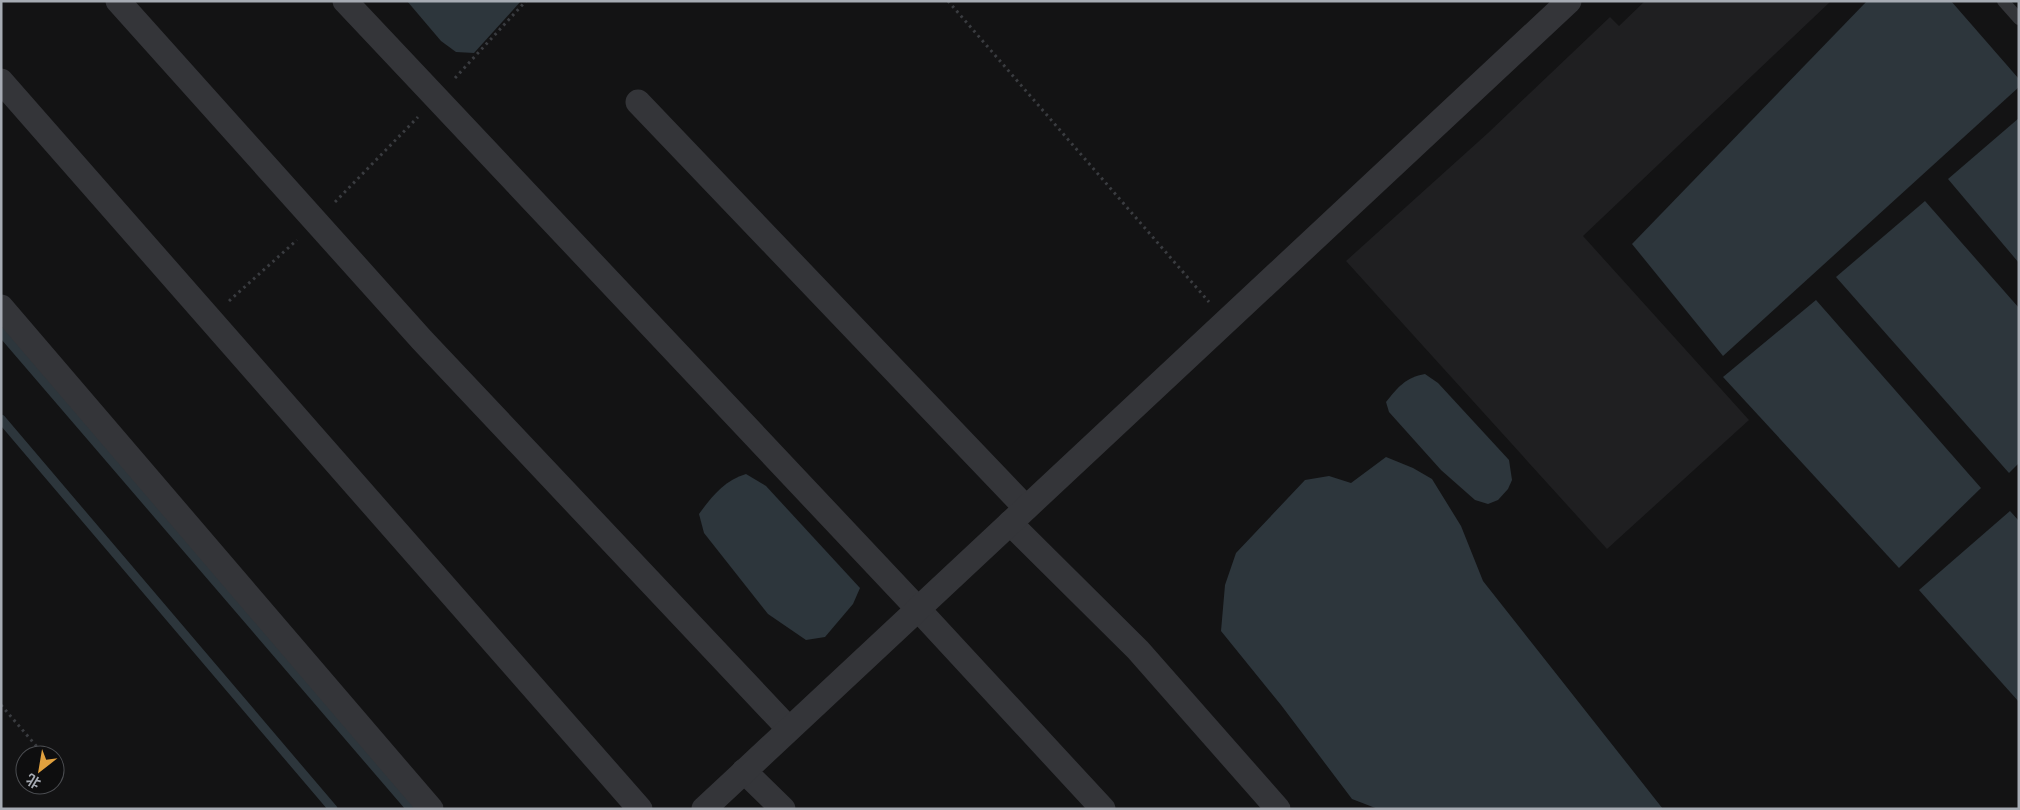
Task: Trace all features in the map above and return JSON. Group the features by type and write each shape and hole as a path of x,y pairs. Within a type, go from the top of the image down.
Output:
{"street":[{"path":"118,1 435,354 789,729"},
{"path":"345,1 918,609 1103,809"},
{"path":"704,809 1570,1"},
{"path":"1,81 640,809"},
{"path":"638,102 1018,516 1278,809"},
{"path":"1,307 431,809"},
{"path":"744,771 783,809"}],"lane":[{"path":"2003,1 2019,19"}],"path":[{"path":"209,318 316,222 436,98 526,1"},
{"path":"948,1 1225,322"},
{"path":"1,704 36,745"}],"shaded area":[{"path":"407,1 521,1 474,53 456,52 441,41"},
{"path":"1645,1 1831,1 1583,236 1749,420 1607,549 1346,261 1488,133 1610,17 1619,26"},
{"path":"1867,1 1951,1 2019,79 2019,87 1723,356 1632,244"},
{"path":"2019,118 2019,263 1948,179"},
{"path":"1925,201 2019,308 2019,463 2009,473 1836,277"},
{"path":"1816,300 1981,488 1899,568 1723,377"},
{"path":"1425,374 1438,383 1509,460 1512,480 1508,489 1498,500 1488,504 1475,500 1441,470 1389,412 1386,402 1398,388 1407,380"},
{"path":"1386,457 1413,468 1432,479 1461,526 1483,581 1663,809 1378,809 1352,799 1281,705 1221,631 1225,585 1236,553 1305,480 1329,476 1351,483"},
{"path":"746,474 766,486 860,588 853,604 825,637 806,640 768,614 704,533 699,514 725,485"},
{"path":"2010,511 2019,521 2019,702 1919,590"}],"waterway":[{"path":"1,332 411,809"},
{"path":"1,419 333,809"}]}
